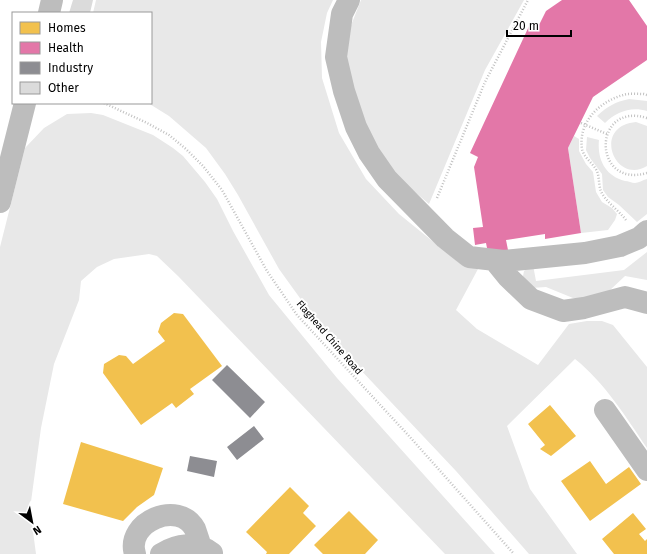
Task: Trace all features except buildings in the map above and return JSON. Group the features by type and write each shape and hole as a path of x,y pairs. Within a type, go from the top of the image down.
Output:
{"street":[{"path":"49,12 52,0"},
{"path":"350,0 342,14 336,57 344,91 356,127 369,153 387,179 445,238 469,257 504,261 585,253 620,246 643,234"},
{"path":"0,202 25,104"},
{"path":"495,261 508,277 530,299 563,311 584,308 625,297 647,303"},
{"path":"605,410 647,470"},
{"path":"135,554 135,539 141,528 151,519 164,515 176,516 188,521 207,550"},
{"path":"161,554 178,546 189,545 207,550"}],"path":[{"path":"435,205 485,82 528,0"},
{"path":"643,234 602,194 599,188 599,177 596,170 582,150 582,134 585,124 593,112 611,100 624,95 647,95"},
{"name":"Flaghead Chine Road","path":"106,104 169,135 203,166 222,190 267,271 297,315 414,442 514,554"},
{"path":"647,118 638,115 629,116 612,125 607,134 605,144 606,154 610,163 618,170 627,174 637,175 647,173"},
{"path":"581,123 607,134"}],"shaded area":[{"path":"96,0 333,0 327,13 321,42 322,78 339,133 366,179 399,214 462,265 478,269 456,310 477,329 538,365 569,324 587,321 602,321 613,325 647,367 647,448 605,390 586,368 575,359 507,426 530,489 577,554 529,554 456,471 340,348 310,312 279,269 238,195 206,148 169,116 150,104 152,104 152,12 93,12"},
{"path":"361,0 524,0 485,70 429,204 388,169 367,133 346,71 348,33"},
{"path":"629,99 647,101 647,111 635,109 624,111 609,119 605,123 597,116 612,105"},
{"path":"91,113 103,115 153,135 183,156 217,199 269,295 337,378 495,554 445,554 178,276 157,256 149,254 114,259 97,267 81,281 79,300 54,364 41,428 30,509 36,554 0,554 0,247 25,148 44,128 67,114"},
{"path":"636,122 647,126 647,166 635,170 625,168 618,162 613,153 611,143 614,133 622,126"},
{"path":"574,136 579,139 579,151 586,164 593,172 596,192 602,202 612,208 617,214 608,230 581,233 568,148"},
{"path":"587,137 599,140 599,154 601,160 607,171 612,175 618,179 634,183 647,179 647,214 637,222 608,197 603,190 602,174 586,150"},
{"path":"647,252 647,280 625,276 608,292 592,298 573,298 546,287 531,288 525,284 523,276 524,271 533,265 536,281 624,270"}]}
